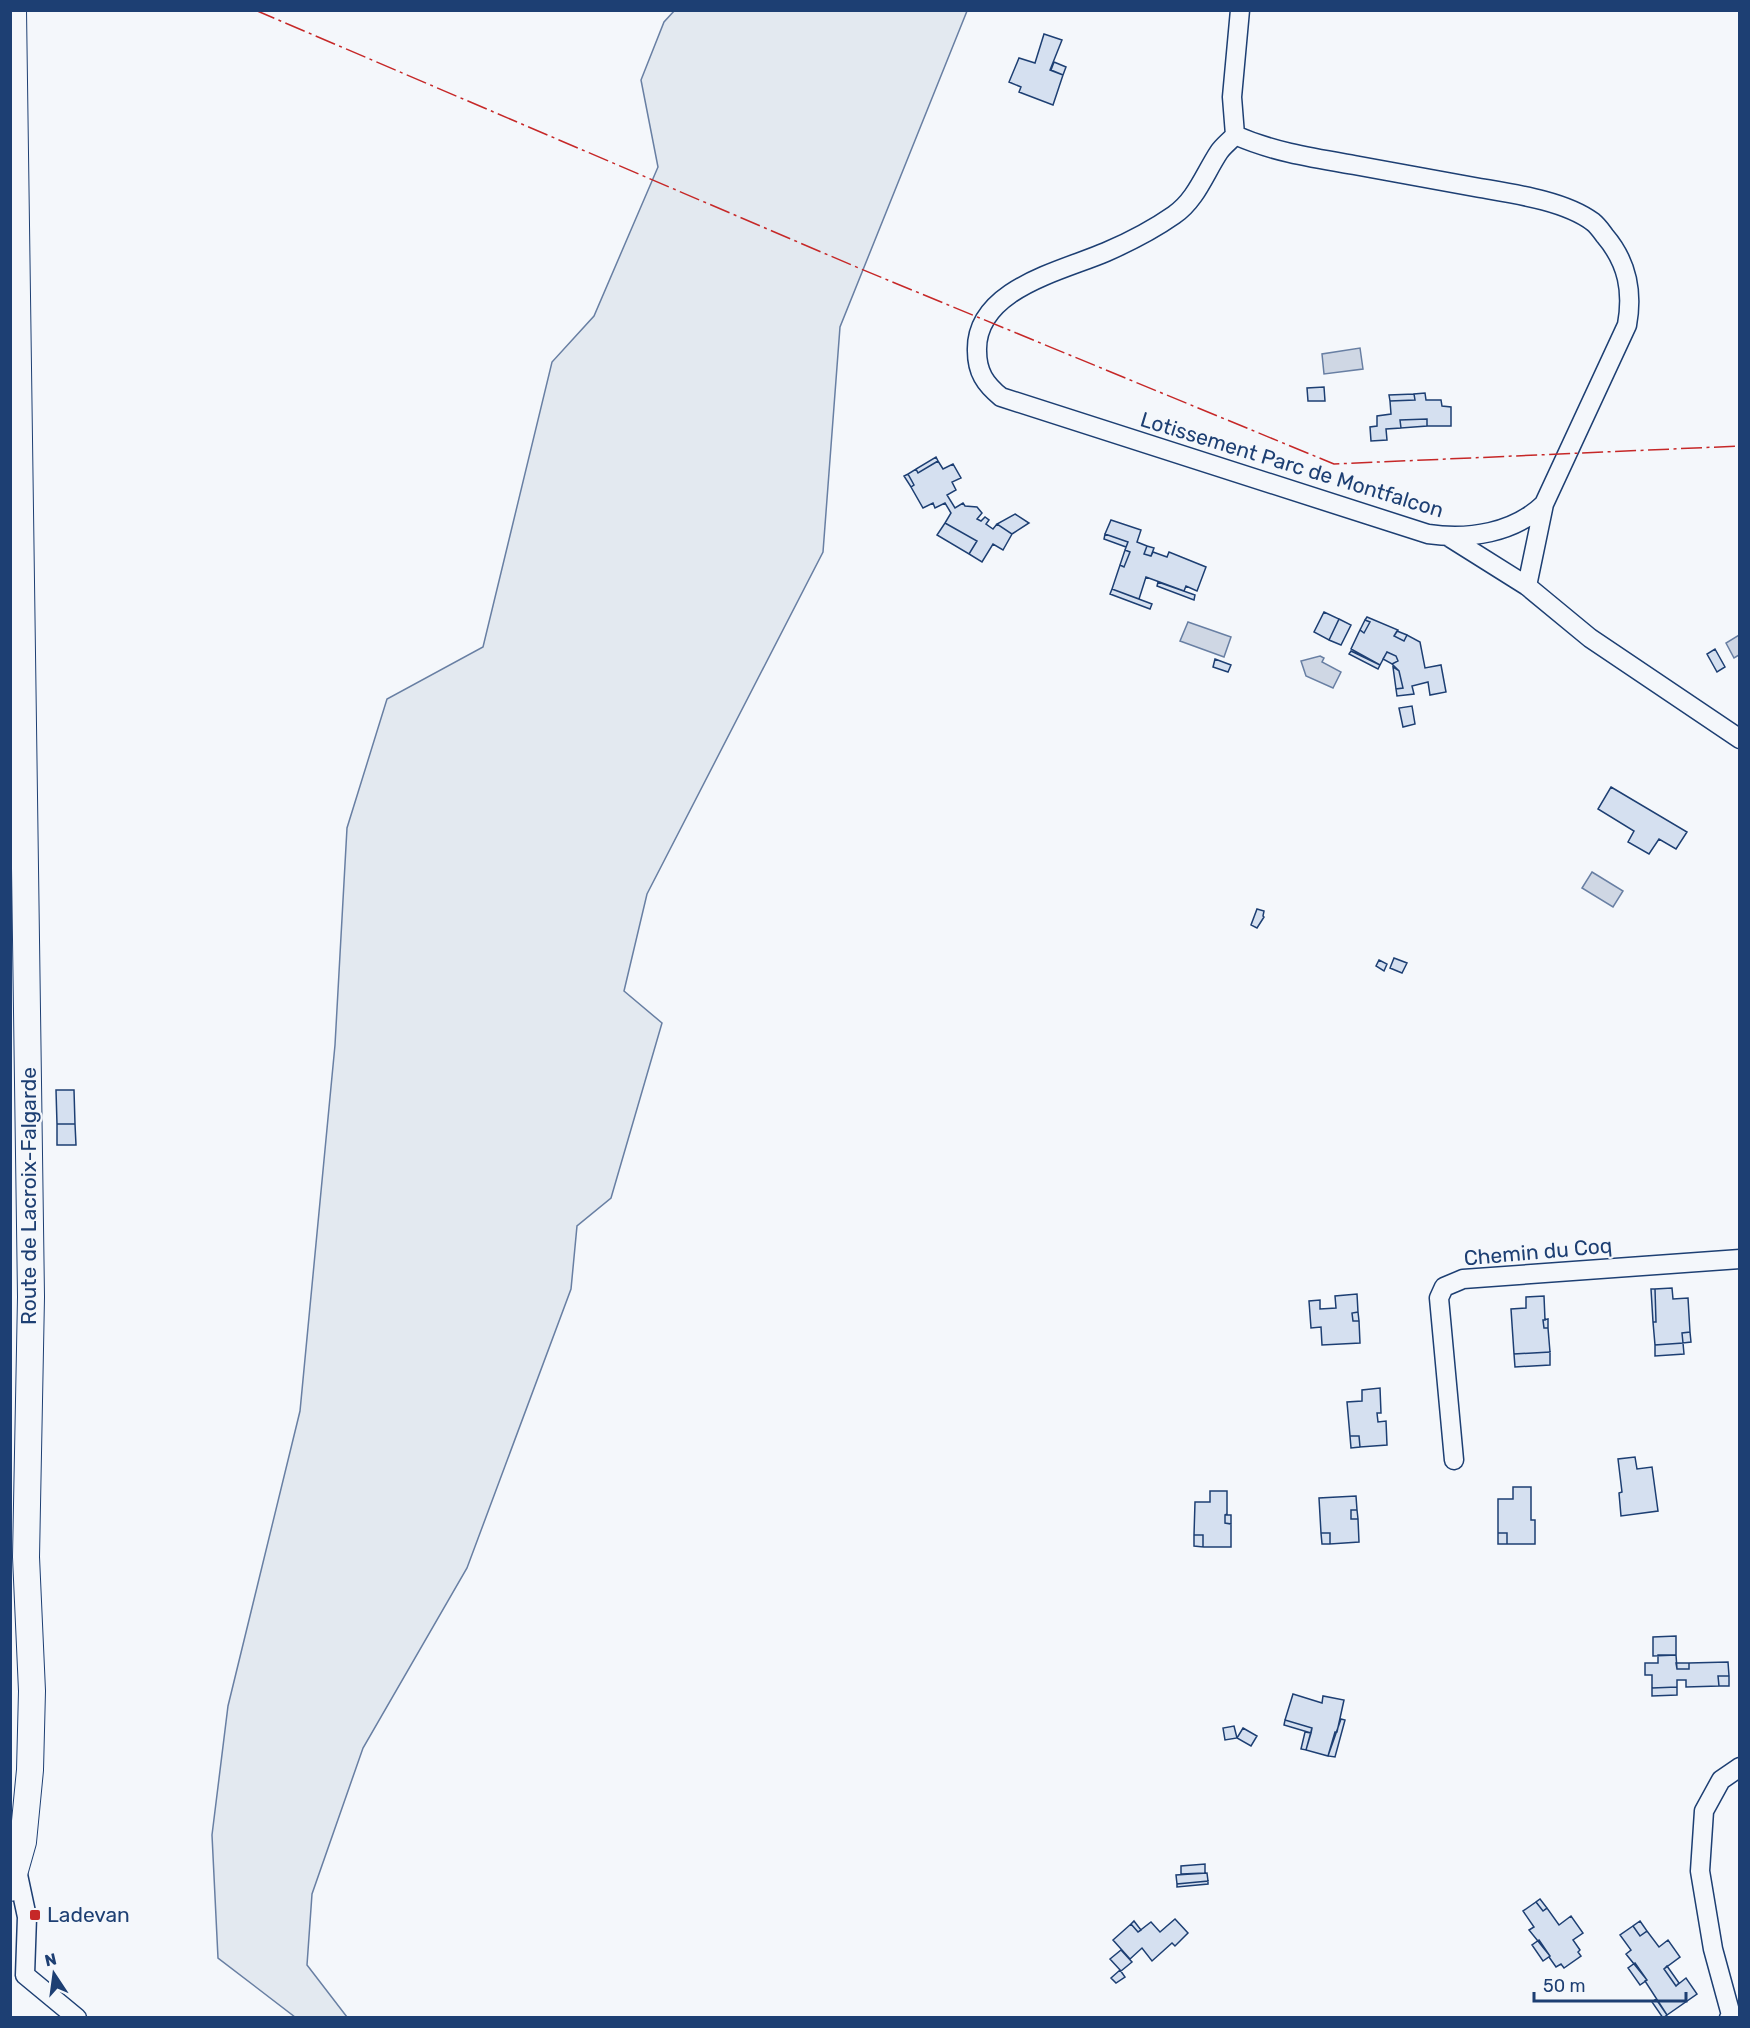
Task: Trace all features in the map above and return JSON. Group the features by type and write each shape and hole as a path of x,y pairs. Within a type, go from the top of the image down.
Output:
{"main road":[{"name":"Route de Lacroix-Falgarde","path":"13,10 31,1297 26,1557 32,1691 30,1770 23,1842 14,1879"}],"street":[{"path":"1240,10 1232,97 1235,135 1259,146 1305,157 1500,191 1573,211 1594,223 1611,243 1622,262 1630,285 1631,306 1627,326 1545,504 1527,586"},
{"name":"Lotissement Parc de Montfalcon","path":"1235,135 1220,151 1190,199 1176,213 1106,252 1046,274 1008,295 983,322 978,335 977,363 981,377 1001,397 1428,534 1449,537 1471,536 1493,531 1516,523 1535,513 1545,504"},
{"path":"1449,537 1527,586 1590,638 1740,739"},
{"name":"Chemin du Coq","path":"1454,1460 1439,1298 1444,1287 1463,1279 1740,1259"},
{"path":"1729,2018 1731,2015 1713,1948 1700,1871 1704,1811 1721,1780 1740,1767"},
{"path":"14,1879 27,1917 18,1977 77,2018"}],"shaded area":[{"path":"675,10 967,11 840,327 823,552 647,894 624,991 662,1023 611,1198 577,1226 571,1289 467,1568 363,1748 312,1894 307,1965 347,2017 295,2017 218,1958 212,1835 228,1706 300,1411 335,1045 347,828 387,699 483,647 552,362 594,316 658,167 641,80 664,22"},
{"path":"1360,348 1363,369 1324,374 1322,354"},
{"path":"1188,622 1231,637 1224,657 1180,641"},
{"path":"1739,635 1739,655 1734,658 1726,643"},
{"path":"1320,656 1324,658 1322,662 1341,672 1333,688 1306,676 1301,661"},
{"path":"1592,872 1623,891 1613,907 1582,888"}],"building":[{"path":"1044,34 1062,40 1050,70 1063,75 1053,105 1019,92 1021,87 1009,82 1019,58 1035,63"},
{"path":"1054,62 1066,67 1063,75 1051,70"},
{"path":"1324,387 1325,401 1308,401 1307,388"},
{"path":"1425,393 1426,400 1441,400 1442,406 1451,407 1451,426 1427,426 1427,419 1400,420 1401,428 1386,429 1387,440 1371,441 1370,427 1377,426 1377,416 1391,414 1390,401 1415,400 1414,394"},
{"path":"1414,394 1415,400 1390,401 1389,395"},
{"path":"1427,419 1427,426 1401,428 1400,420"},
{"path":"936,457 938,461 918,473 916,469"},
{"path":"938,461 943,469 953,464 961,478 952,482 956,490 947,495 955,508 963,503 965,506 977,507 982,513 977,519 981,521 985,517 989,520 986,524 993,529 997,524 1012,534 1003,550 993,544 982,562 969,554 977,541 945,523 951,513 945,503 935,508 933,503 923,508 911,487 914,485 908,474 916,469 918,473"},
{"path":"908,474 914,485 911,487 904,476"},
{"path":"1015,514 1029,523 1012,534 997,524"},
{"path":"1111,520 1141,530 1137,542 1147,546 1144,554 1151,556 1153,552 1167,557 1169,552 1206,567 1197,591 1186,586 1184,591 1146,577 1139,599 1112,589 1120,565 1124,567 1130,552 1125,550 1128,542 1105,534"},
{"path":"945,523 977,541 969,554 937,535"},
{"path":"1105,534 1128,542 1126,547 1104,539"},
{"path":"1147,546 1154,548 1151,556 1144,554"},
{"path":"1125,550 1130,552 1124,567 1120,565"},
{"path":"1158,582 1195,595 1194,600 1157,586"},
{"path":"1112,589 1152,604 1150,609 1110,594"},
{"path":"1324,612 1339,619 1329,640 1314,632"},
{"path":"1367,617 1398,630 1394,636 1404,641 1407,635 1420,642 1425,668 1441,665 1446,692 1430,695 1428,682 1412,686 1414,694 1397,696 1396,689 1403,688 1399,671 1392,664 1398,661 1396,656 1387,652 1380,665 1351,649 1360,630 1364,633 1370,622 1365,620"},
{"path":"1339,619 1351,625 1341,645 1329,640"},
{"path":"1365,620 1370,622 1364,633 1360,630"},
{"path":"1397,631 1407,635 1404,641 1394,636"},
{"path":"1715,649 1725,667 1717,672 1707,654"},
{"path":"1351,651 1380,665 1378,669 1349,654"},
{"path":"1387,652 1396,656 1398,661 1392,664 1383,659"},
{"path":"1215,659 1231,665 1228,672 1213,667"},
{"path":"1393,667 1399,671 1403,688 1396,689"},
{"path":"1412,706 1415,724 1403,727 1399,708"},
{"path":"1611,787 1687,832 1676,849 1659,839 1649,854 1628,842 1634,831 1598,809"},
{"path":"1257,909 1264,911 1264,917 1257,928 1251,925"},
{"path":"1394,958 1407,963 1402,973 1390,968"},
{"path":"1379,960 1387,964 1384,971 1376,966"},
{"path":"56,1090 74,1090 75,1124 57,1124"},
{"path":"57,1124 75,1124 76,1145 57,1145"},
{"path":"1672,1288 1673,1299 1688,1298 1690,1332 1682,1333 1683,1343 1655,1345 1653,1322 1656,1322 1655,1289"},
{"path":"1651,1289 1655,1289 1656,1322 1653,1322"},
{"path":"1357,1294 1358,1312 1352,1313 1353,1321 1359,1321 1360,1343 1322,1345 1321,1327 1311,1328 1309,1301 1320,1300 1320,1309 1336,1308 1335,1296"},
{"path":"1544,1296 1545,1320 1543,1320 1544,1328 1548,1328 1550,1352 1514,1354 1511,1309 1526,1308 1526,1297"},
{"path":"1358,1312 1359,1321 1353,1321 1352,1313"},
{"path":"1548,1319 1548,1328 1544,1328 1543,1320"},
{"path":"1690,1332 1691,1342 1683,1343 1682,1333"},
{"path":"1683,1343 1684,1354 1655,1356 1655,1345"},
{"path":"1550,1352 1550,1365 1515,1367 1514,1354"},
{"path":"1380,1388 1381,1413 1377,1413 1378,1422 1386,1421 1387,1445 1360,1447 1359,1436 1350,1436 1347,1402 1362,1401 1362,1390"},
{"path":"1350,1436 1359,1436 1360,1447 1351,1448"},
{"path":"1635,1457 1637,1469 1652,1467 1658,1511 1621,1516 1619,1493 1622,1492 1618,1459"},
{"path":"1513,1487 1531,1487 1531,1520 1535,1520 1535,1544 1507,1544 1507,1533 1498,1533 1498,1499 1513,1499"},
{"path":"1210,1491 1227,1491 1225,1523 1231,1524 1231,1547 1203,1547 1203,1535 1194,1535 1195,1502 1210,1502"},
{"path":"1356,1496 1357,1510 1351,1510 1351,1519 1358,1519 1359,1542 1330,1544 1330,1533 1321,1533 1319,1498"},
{"path":"1351,1510 1357,1510 1358,1519 1351,1519"},
{"path":"1225,1515 1231,1515 1231,1524 1225,1523"},
{"path":"1321,1533 1330,1533 1330,1544 1322,1544"},
{"path":"1498,1533 1507,1533 1507,1544 1498,1544"},
{"path":"1194,1535 1203,1535 1203,1547 1194,1546"},
{"path":"1676,1636 1676,1655 1653,1656 1653,1637"},
{"path":"1658,1655 1676,1655 1677,1669 1689,1669 1689,1663 1728,1662 1729,1676 1718,1676 1719,1686 1686,1687 1686,1680 1677,1680 1677,1687 1652,1688 1652,1675 1645,1675 1645,1663 1658,1663"},
{"path":"1676,1663 1689,1663 1689,1669 1677,1669"},
{"path":"1718,1676 1729,1676 1729,1686 1719,1686"},
{"path":"1677,1687 1677,1695 1652,1696 1652,1688"},
{"path":"1293,1694 1322,1703 1323,1696 1344,1700 1337,1732 1335,1732 1328,1756 1306,1750 1312,1728 1285,1720"},
{"path":"1341,1719 1345,1720 1335,1757 1328,1756"},
{"path":"1285,1720 1312,1728 1311,1733 1284,1725"},
{"path":"1234,1726 1237,1738 1225,1740 1223,1728"},
{"path":"1243,1728 1257,1736 1251,1746 1237,1738"},
{"path":"1305,1732 1311,1733 1306,1750 1301,1749"},
{"path":"1205,1864 1205,1873 1181,1874 1181,1866"},
{"path":"1207,1873 1208,1881 1177,1884 1176,1875"},
{"path":"1208,1881 1208,1884 1177,1887 1177,1884"},
{"path":"1540,1899 1547,1908 1543,1911 1536,1902"},
{"path":"1536,1902 1543,1911 1547,1908 1559,1925 1571,1916 1583,1933 1573,1940 1581,1956 1564,1968 1561,1964 1556,1967 1529,1930 1534,1927 1523,1911"},
{"path":"1175,1919 1188,1933 1175,1946 1172,1943 1152,1961 1142,1948 1130,1959 1113,1940 1131,1924 1138,1932 1151,1922 1160,1932"},
{"path":"1134,1921 1141,1930 1138,1932 1131,1924"},
{"path":"1640,1921 1647,1931 1640,1936 1633,1926"},
{"path":"1633,1926 1640,1936 1647,1931 1659,1947 1668,1940 1680,1957 1664,1969 1676,1986 1686,1978 1697,1994 1667,2015 1645,1981 1647,1980 1626,1954 1631,1950 1620,1935"},
{"path":"1539,1940 1550,1956 1543,1961 1532,1945"},
{"path":"1121,1950 1132,1962 1121,1971 1110,1959"},
{"path":"1635,1963 1647,1980 1640,1985 1628,1968"},
{"path":"1667,1966 1679,1983 1676,1986 1664,1969"},
{"path":"1120,1970 1125,1977 1116,1983 1111,1978"},
{"path":"1656,1999 1667,2015 1663,2018 1652,2002"}],"power":[{"path":"255,10 861,269 1334,464 1740,446"}],"place":[{"name":"Ladevan","path":"35,1915"}]}
